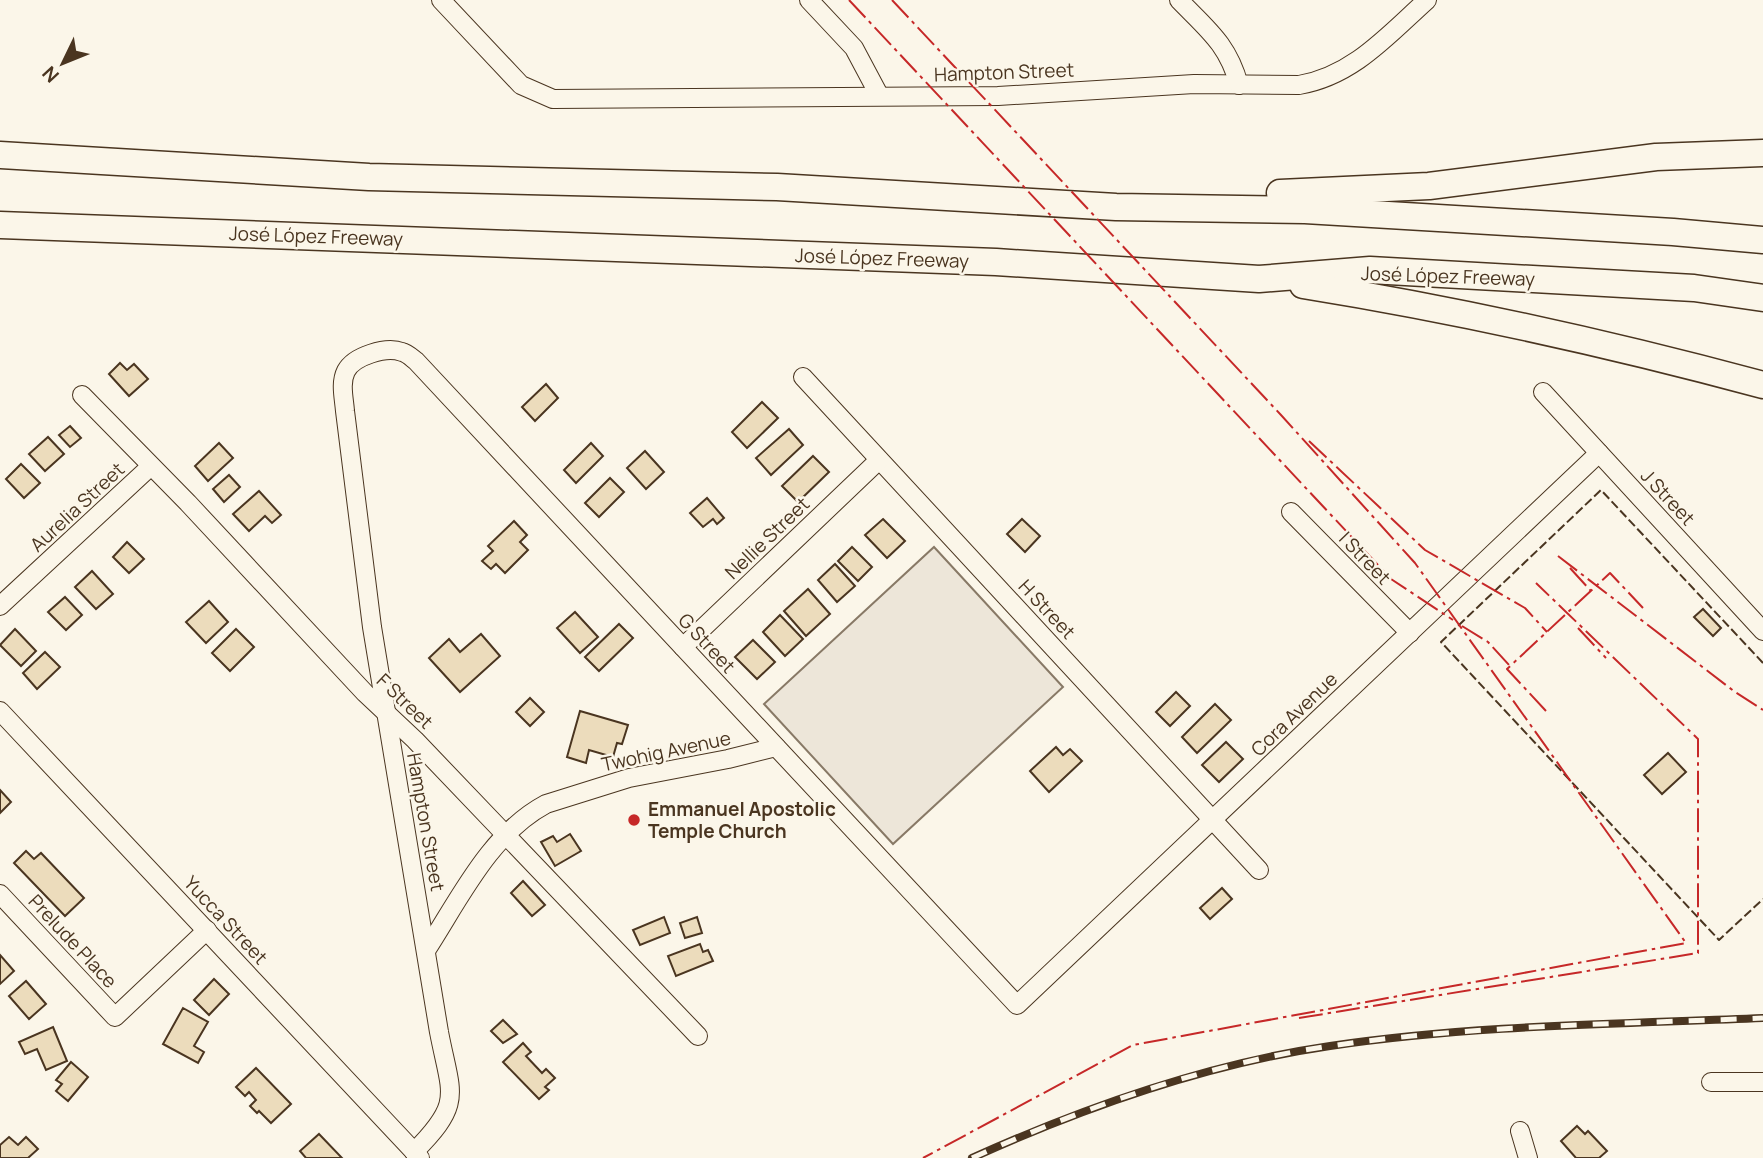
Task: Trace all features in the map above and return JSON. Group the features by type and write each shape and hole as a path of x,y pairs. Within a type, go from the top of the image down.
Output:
{"highway":[{"path":"1137,207 1243,194 1429,186 1656,157 1763,153"},
{"path":"0,155 369,177 777,187 1137,207 1318,211 1673,232 1763,240"},
{"name":"José López Freeway","path":"0,225 996,262 1259,278 1370,270 1694,288 1763,298"},
{"path":"1259,278 1403,301 1527,327 1653,355 1763,385"}],"street":[{"name":"Hampton Street","path":"441,0 521,85 554,99 998,96 1194,84 1299,85 1337,75 1355,63 1427,0"},
{"path":"809,0 854,48 879,96"},
{"path":"1179,0 1221,45 1232,61 1239,85"},
{"name":"G Street","path":"351,364 362,356 396,350 405,352 416,361 1017,1005"},
{"name":"Hampton Street","path":"351,364 345,373 343,386 372,627 451,1091 442,1122 417,1155"},
{"name":"H Street","path":"803,377 1259,870"},
{"name":"J Street","path":"1542,391 1763,631"},
{"name":"F Street","path":"82,395 698,1036"},
{"name":"Cora Avenue","path":"1017,1005 1599,453"},
{"name":"Nellie Street","path":"683,647 879,460"},
{"name":"Aurelia Street","path":"0,606 151,466"},
{"name":"I Street","path":"1291,512 1410,633"},
{"name":"Yucca Street","path":"0,711 417,1155"},
{"name":"Twohig Avenue","path":"427,949 505,835 535,810 628,778 776,747"},
{"name":"Prelude Place","path":"0,894 114,1017 207,930"},
{"path":"1711,1082 1763,1082"},
{"path":"1520,1131 1528,1158"}],"shaded area":[{"path":"934,547 1063,687 893,844 764,704"}],"building":[{"path":"120,363 127,370 134,364 148,379 129,396 109,374"},
{"path":"546,384 558,398 535,421 522,407"},
{"path":"762,402 778,418 747,448 732,432"},
{"path":"70,426 81,438 70,447 59,435"},
{"path":"789,429 803,445 771,475 756,458"},
{"path":"48,437 64,454 45,471 29,454"},
{"path":"219,443 233,458 208,481 195,466"},
{"path":"591,443 603,456 576,483 564,470"},
{"path":"645,451 664,472 646,489 627,468"},
{"path":"813,456 829,472 798,502 782,486"},
{"path":"21,464 40,483 24,498 6,479"},
{"path":"229,475 240,487 224,502 213,489"},
{"path":"610,478 624,492 599,517 585,503"},
{"path":"259,491 281,515 272,523 265,516 249,531 233,514"},
{"path":"707,498 724,518 717,524 713,519 703,527 690,513"},
{"path":"883,519 905,541 887,558 865,535"},
{"path":"1022,519 1040,536 1025,552 1007,534"},
{"path":"514,521 527,535 520,542 528,550 505,573 496,564 491,569 482,561 493,551 488,546"},
{"path":"127,542 144,559 129,573 113,557"},
{"path":"852,547 872,567 858,581 838,561"},
{"path":"835,564 855,586 837,602 818,580"},
{"path":"92,571 113,594 96,609 75,587"},
{"path":"808,589 830,614 806,636 784,611"},
{"path":"65,597 82,615 66,630 48,612"},
{"path":"209,601 228,622 206,643 186,622"},
{"path":"1703,609 1721,628 1713,636 1694,617"},
{"path":"575,612 598,637 580,653 557,628"},
{"path":"780,615 803,639 785,656 763,632"},
{"path":"619,624 633,638 599,671 585,657"},
{"path":"15,629 36,651 21,666 0,645"},
{"path":"236,629 254,647 230,671 212,653"},
{"path":"481,634 500,656 460,692 429,658 449,639 460,652"},
{"path":"753,640 775,662 757,679 735,657"},
{"path":"45,652 60,667 37,689 23,673"},
{"path":"1176,692 1190,706 1170,726 1156,712"},
{"path":"530,698 544,712 530,726 516,712"},
{"path":"1215,704 1231,720 1197,753 1182,737"},
{"path":"580,711 628,725 622,744 617,743 613,757 589,750 586,763 567,757"},
{"path":"1226,742 1243,759 1219,782 1202,765"},
{"path":"1056,747 1063,755 1070,749 1082,761 1049,792 1030,771"},
{"path":"1668,753 1686,772 1662,794 1644,775"},
{"path":"0,790 11,802 0,813"},
{"path":"570,834 581,851 555,866 541,842 553,836 557,842"},
{"path":"26,851 34,859 41,853 84,898 65,916 14,863"},
{"path":"523,881 545,905 532,916 511,893"},
{"path":"1222,888 1232,899 1210,919 1200,908"},
{"path":"664,917 670,933 640,945 633,930"},
{"path":"697,917 702,933 685,938 680,923"},
{"path":"700,944 703,952 708,950 713,961 676,976 668,956"},
{"path":"0,955 14,971 0,984"},
{"path":"214,979 229,994 209,1015 194,1000"},
{"path":"26,981 46,1004 29,1019 9,996"},
{"path":"183,1008 208,1022 194,1046 204,1052 198,1063 163,1044"},
{"path":"503,1020 517,1034 503,1043 491,1031"},
{"path":"53,1027 67,1061 46,1070 37,1049 25,1054 19,1042"},
{"path":"523,1043 531,1052 526,1056 542,1073 546,1069 555,1078 545,1087 549,1090 539,1099 503,1062"},
{"path":"71,1062 88,1077 68,1101 56,1091 62,1084 56,1080"},
{"path":"256,1068 291,1104 271,1123 250,1106 256,1100 249,1092 245,1096 236,1087"},
{"path":"1577,1126 1585,1134 1588,1131 1607,1151 1599,1158 1576,1158 1561,1141"},
{"path":"319,1134 342,1158 306,1158 300,1151"},
{"path":"9,1137 18,1145 26,1137 38,1149 28,1158 0,1158 0,1145"}],"railway":[{"path":"972,1158 1102,1105 1192,1076 1284,1054 1384,1039 1492,1029 1763,1018"}],"fence":[{"path":"1763,663 1601,490 1441,642 1719,940 1763,899"}],"power":[{"path":"849,0 1391,579 1453,620"},
{"path":"892,0 1281,415 1415,563 1686,943 1133,1045 923,1158"},
{"path":"1309,441 1425,550 1525,608 1547,632"},
{"path":"1558,556 1735,692 1763,710"},
{"path":"1570,568 1591,591"},
{"path":"1546,711 1507,669 1610,573 1643,608"},
{"path":"1299,1018 1698,953 1698,739 1536,583"},
{"path":"1462,626 1488,642 1510,666"},
{"path":"1578,628 1606,658"}],"place":[{"name":"Emmanuel Apostolic Temple Church","path":"634,820"}]}
